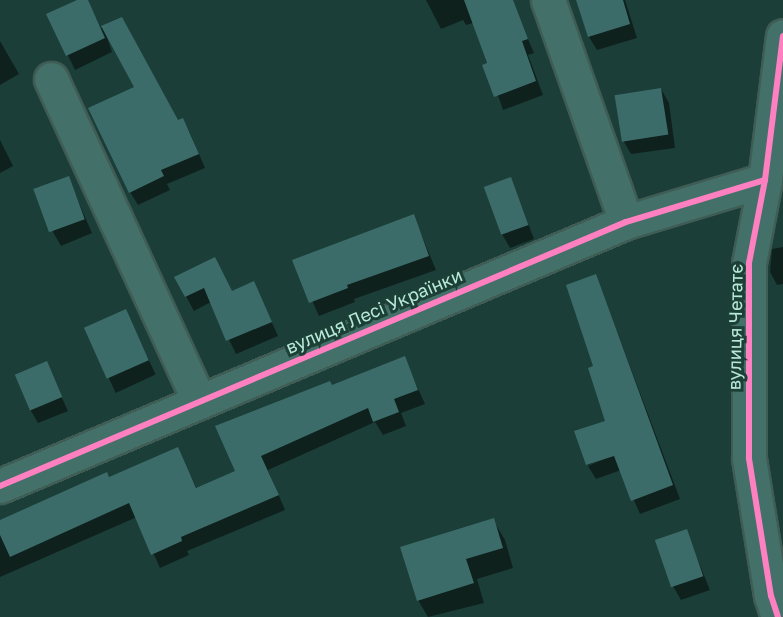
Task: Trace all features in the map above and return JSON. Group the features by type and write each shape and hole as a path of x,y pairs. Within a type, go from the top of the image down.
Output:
{"street":[{"path":"548,0 626,222"},
{"name":"вулиця Четатє","path":"778,617 771,596 749,458 749,263 765,180 783,36"},
{"path":"51,79 199,401"},
{"name":"вулиця Лесі Українки","path":"0,486 626,222 765,180"}],"building":[{"path":"77,0 88,0 105,38 66,56 46,14"},
{"path":"464,0 513,0 528,39 522,41 536,81 494,97 482,65 487,63"},
{"path":"576,0 623,0 630,24 588,37"},
{"path":"122,17 178,120 183,118 199,154 161,170 164,176 129,193 88,108 134,87 101,26"},
{"path":"661,88 668,134 622,142 615,95"},
{"path":"69,176 85,219 49,232 33,189"},
{"path":"511,177 528,225 501,235 484,187"},
{"path":"414,214 429,256 347,285 348,288 309,303 292,260"},
{"path":"215,257 232,291 254,281 272,322 226,341 204,288 185,297 174,277"},
{"path":"596,274 673,485 631,501 614,456 586,465 574,431 605,421 588,368 593,366 566,285"},
{"path":"126,309 149,360 107,379 84,328"},
{"path":"405,356 418,390 394,399 399,412 373,422 368,408 261,456 279,495 181,537 182,541 151,555 129,503 10,557 0,535 0,520 107,472 109,477 178,447 196,488 235,471 215,426 330,381 332,385"},
{"path":"47,361 62,397 30,411 15,375"},
{"path":"494,518 503,548 466,559 474,583 417,601 400,547"},
{"path":"687,529 703,576 671,587 655,540"}],"cycle path":[{"path":"778,617 771,596 749,458 749,263 765,180 783,36"},
{"path":"0,486 626,222 765,180"}]}
